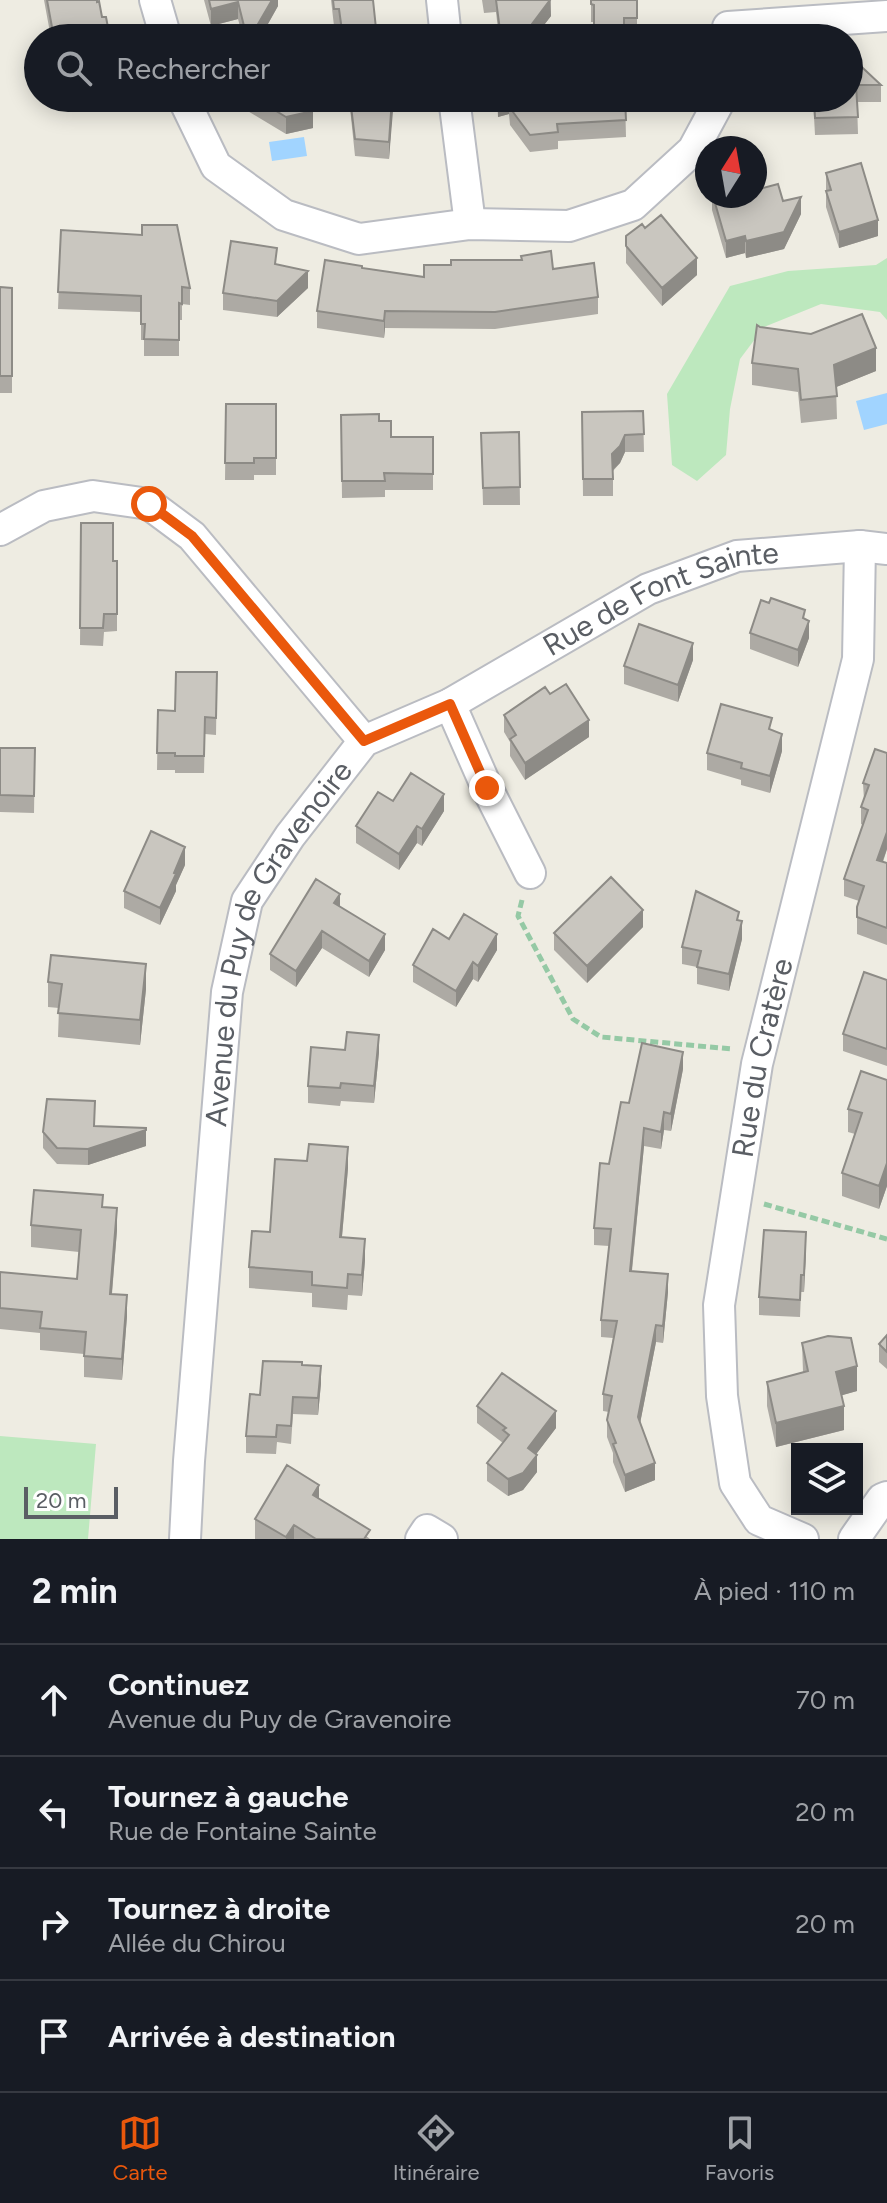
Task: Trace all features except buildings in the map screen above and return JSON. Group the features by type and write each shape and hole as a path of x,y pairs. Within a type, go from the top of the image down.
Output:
{"street":[{"path":"155,0 162,24"},
{"path":"442,0 445,24"},
{"path":"728,22 887,16"},
{"path":"190,112 216,166 284,215 359,239 470,224 569,226 633,205 693,150 713,112"},
{"path":"456,112 470,224"},
{"name":"Avenue du Puy de Gravenoire","path":"0,530 44,506 93,496 149,504 192,536 364,741 290,836 247,901 227,992 185,1539"},
{"name":"Rue de Font Sainte","path":"364,741 450,704 648,589 737,556 873,548"},
{"name":"Rue du Cratère","path":"803,1539 759,1520 735,1483 722,1396 719,1305 760,1052 858,659 873,548"},
{"path":"450,704 487,788 530,873"},
{"path":"854,1539 882,1499 887,1497"},
{"path":"421,1539 427,1530 442,1539"}],"path":[{"path":"530,873 518,916 573,1019 601,1037 760,1052"},
{"path":"736,1196 887,1239"}],"green space":[{"path":"887,258 887,320 880,312 821,304 764,327 740,359 730,409 726,455 697,481 672,465 667,394 730,286 788,271 876,265"},
{"path":"0,1436 96,1444 88,1539 0,1539"}],"water":[{"path":"304,137 307,156 272,161 269,142"},
{"path":"887,393 887,424 864,430 856,401"}],"route":[{"path":"149,504 192,536 364,741 450,704 487,788"}]}
